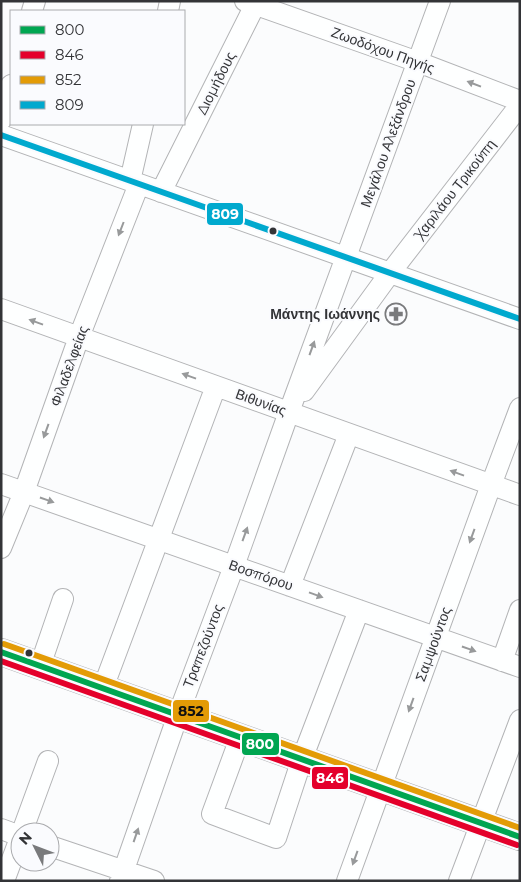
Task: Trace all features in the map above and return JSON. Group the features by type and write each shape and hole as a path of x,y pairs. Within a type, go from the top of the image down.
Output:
{"main road":[{"path":"1,652 520,838"}],"street":[{"name":"Μεγάλου Αλεξάνδρου","path":"346,257 440,1"},
{"name":"Ζωοδόχου Πηγής","path":"252,2 520,101"},
{"name":"Διομήδους","path":"161,192 252,2"},
{"path":"1,120 10,88"},
{"name":"Χαριλάου Τρικούπη","path":"390,273 520,105"},
{"name":"Φιλαδελφείας","path":"1,548 24,492 134,182 143,125"},
{"path":"1,135 520,319"},
{"name":"Τραπεζούντος","path":"122,876 178,715 346,257"},
{"name":"Τραπεζούντος","path":"288,412 390,273"},
{"name":"Βιθυνίας","path":"1,309 520,495"},
{"path":"103,688 216,386"},
{"name":"Σαμψούντος","path":"347,881 520,408"},
{"path":"290,586 349,434"},
{"name":"Βοσπόρου","path":"1,484 511,664"},
{"path":"40,666 63,599"},
{"path":"240,738 212,814 276,838 302,759 359,610"},
{"path":"511,664 520,610"},
{"path":"458,881 520,720"},
{"path":"26,822 48,761"},
{"path":"60,850 122,876 154,881"},
{"path":"4,881 10,864"}],"transit line":[{"name":"809","path":"1,135 520,319"},
{"name":"852","path":"4,644 520,828"},
{"name":"800","path":"1,652 520,837"},
{"name":"846","path":"1,661 517,845"}],"place":[{"name":"Μάντης Ιωάννης","path":"396,314"}]}
